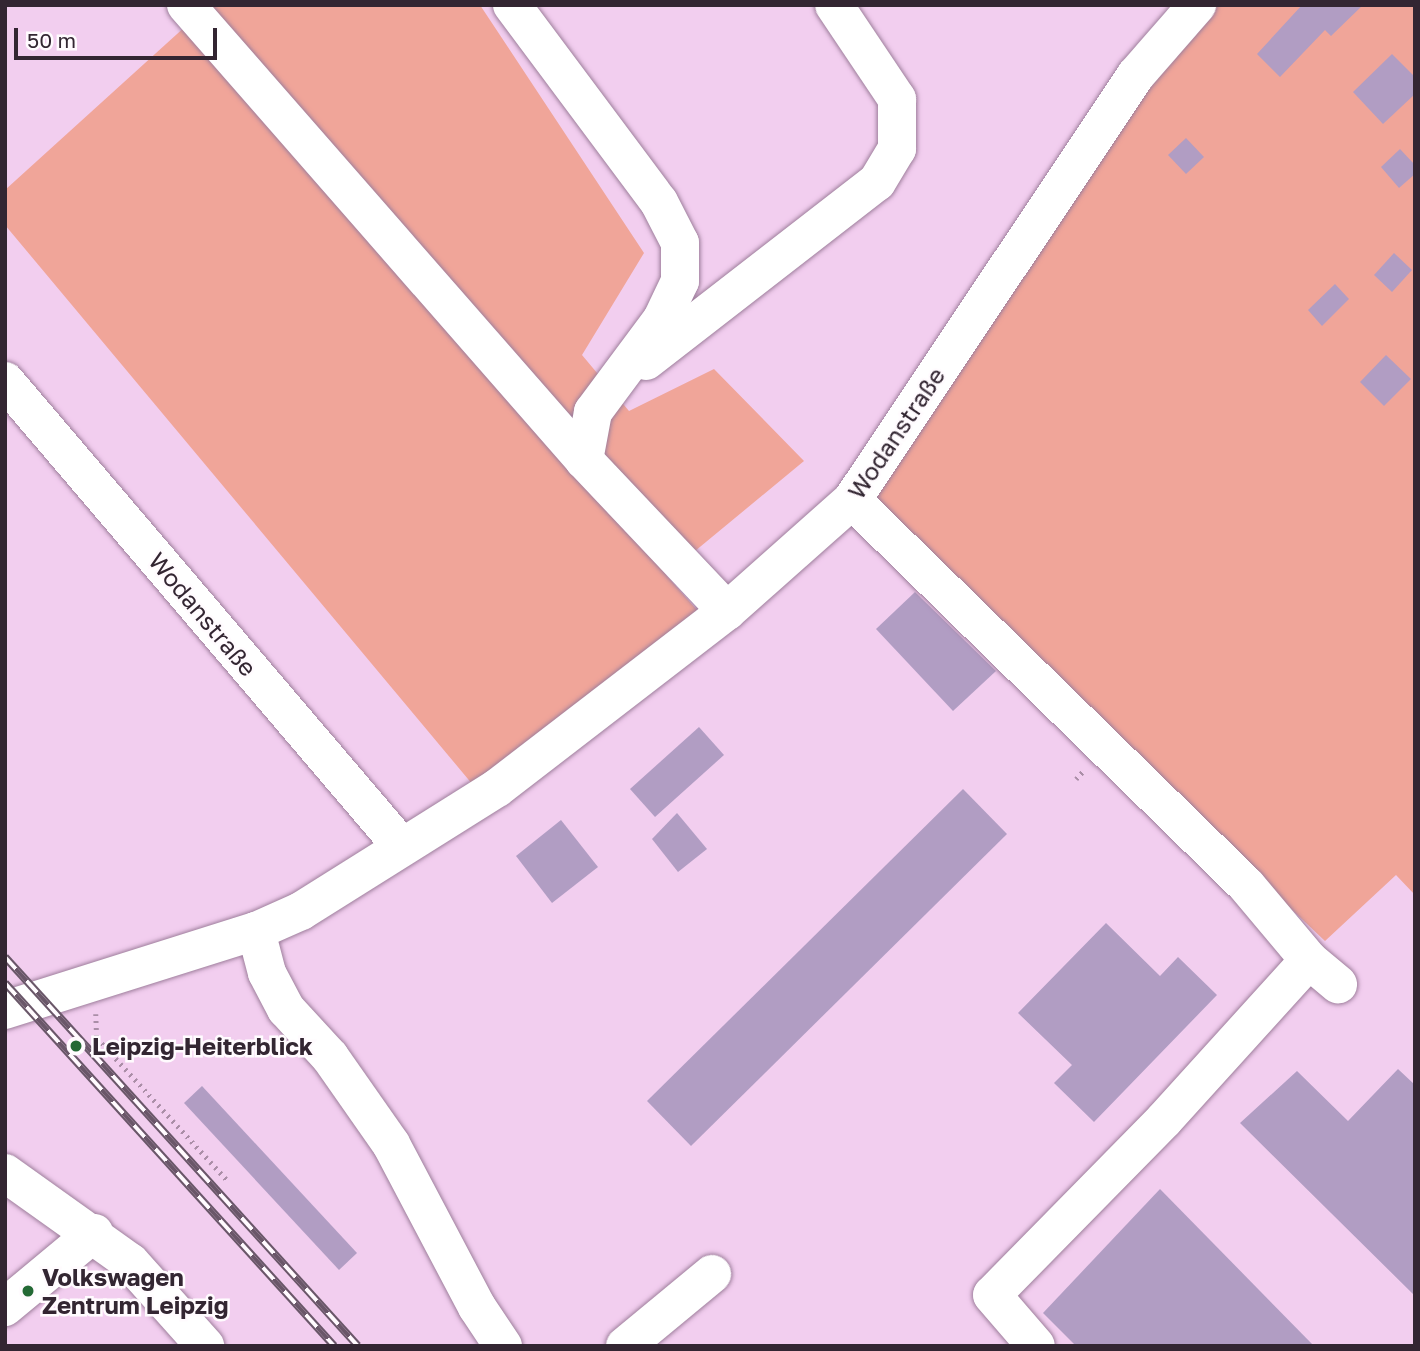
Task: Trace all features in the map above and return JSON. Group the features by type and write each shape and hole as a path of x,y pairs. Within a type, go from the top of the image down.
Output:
{"street":[{"path":"186,5 584,460 727,611"},
{"path":"512,5 659,202 680,243 680,281 662,319 622,379 593,412 584,460"},
{"path":"622,379 877,182 897,149 897,99 834,5"},
{"name":"Wodanstraße","path":"5,1010 256,931 301,911 497,788 727,611 852,500 1136,75 1197,5"},
{"name":"Wodanstraße","path":"5,381 401,847"},
{"path":"852,500 1246,885 1308,960 1338,984"},
{"path":"256,931 267,973 286,1009 330,1057 391,1144 477,1307 503,1346"},
{"path":"1036,1346 992,1295 1164,1120 1308,960"},
{"path":"5,1173 94,1233 130,1262 205,1346"},
{"path":"5,1307 94,1233"},
{"path":"625,1346 712,1274"}],"path":[{"path":"97,1038 229,1182"}],"shaded area":[{"path":"209,5 480,5 644,253 582,355 629,411 714,369 804,461 666,575 697,610 473,785 5,225 5,190"},
{"path":"1197,5 1415,5 1415,895 1396,875 1325,941 867,506"}],"building":[{"path":"1302,5 1363,5 1331,36 1325,30 1280,77 1257,54"},
{"path":"1392,54 1415,77 1415,94 1383,124 1353,92"},
{"path":"1186,138 1204,157 1186,174 1168,155"},
{"path":"1400,149 1415,165 1415,174 1399,188 1381,167"},
{"path":"1394,253 1412,270 1392,292 1374,275"},
{"path":"1335,284 1349,299 1322,326 1308,310"},
{"path":"1386,355 1411,379 1384,406 1360,382"},
{"path":"915,592 996,671 953,711 876,629"},
{"path":"699,727 724,755 655,817 630,789"},
{"path":"963,789 1007,834 691,1146 647,1101"},
{"path":"677,813 707,849 678,872 652,839"},
{"path":"561,820 598,867 552,903 516,856"},
{"path":"1106,923 1160,976 1178,957 1217,995 1094,1122 1054,1083 1072,1065 1018,1013"},
{"path":"1398,1069 1415,1085 1415,1296 1240,1123 1297,1071 1348,1121"},
{"path":"202,1086 357,1253 339,1270 184,1103"},
{"path":"1160,1189 1314,1346 1076,1346 1043,1313"}],"railway":[{"path":"5,957 358,1346"},
{"path":"5,983 334,1346"}],"place":[{"name":"Leipzig-Heiterblick","path":"76,1046"},
{"name":"Volkswagen Zentrum Leipzig","path":"28,1291"}]}
